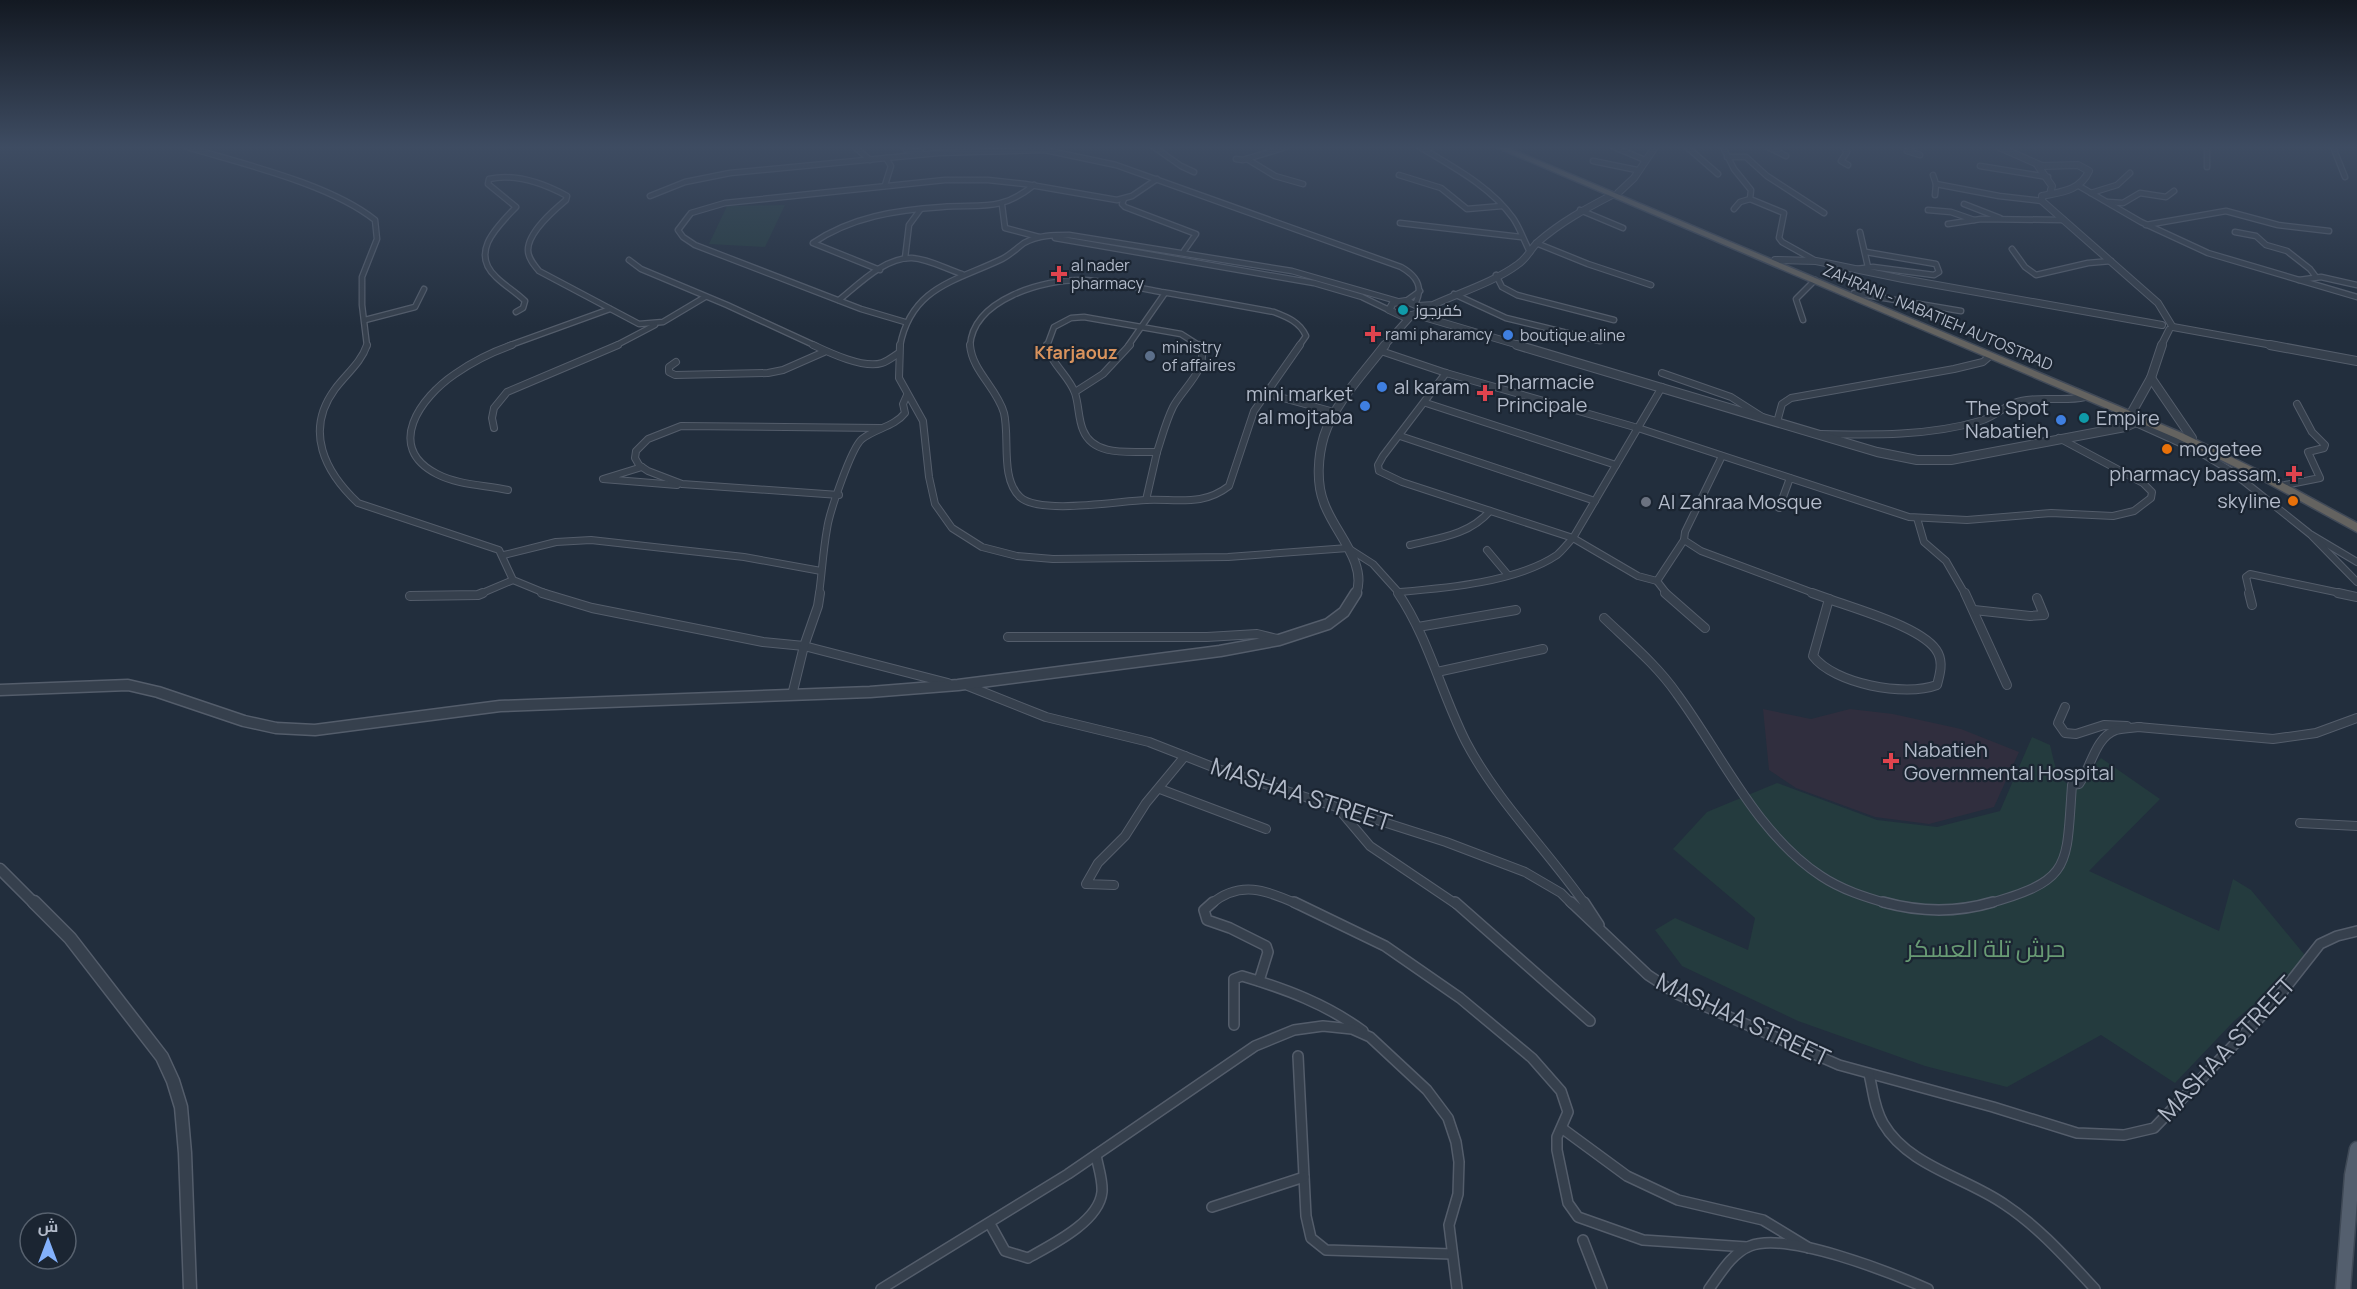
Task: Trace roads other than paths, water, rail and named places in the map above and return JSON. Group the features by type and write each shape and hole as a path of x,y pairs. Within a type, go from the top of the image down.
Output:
{"highway":[{"name":"ZAHRANI - NABATIEH AUTOSTRAD","path":"1647,207 2246,468 2357,528"},
{"name":"ZAHRANI - NABATIEH AUTOSTRAD","path":"1712,235 2193,438 2357,523"}],"main road":[{"path":"2343,1289 2352,1176 2357,1149"}],"street":[{"path":"359,207 371,215 378,232 362,277 362,305 367,346 364,353 334,390 321,418 320,440 323,458 343,489 358,503 417,524 494,547 504,555 508,572 513,580 478,595 410,596"},
{"path":"514,207 495,228 486,245 486,255 490,271 525,302 523,308 516,312"},
{"path":"558,207 535,231 528,250 531,261 539,271 639,324 657,324"},
{"path":"707,207 691,213 680,223 678,230 680,234 695,244 883,317 905,322"},
{"path":"880,270 813,243 857,220 886,213 950,207"},
{"path":"1002,207 1005,228 1039,237 1328,280 1397,302"},
{"path":"1125,207 1196,234 1184,251"},
{"path":"0,690 128,685 158,692 244,722 285,729 315,730 500,706 792,695 958,685 1220,651 1279,640 1328,624 1344,612 1354,599 1360,584 1359,569 1323,502 1318,481 1323,436 1334,412 1398,328 1404,325 1416,310 1421,295 1418,278 1401,267 1235,207"},
{"path":"1465,207 1467,209 1489,207"},
{"path":"1503,207 1514,219 1530,252"},
{"path":"1258,269 1362,297 1391,312 1416,310 1433,305 1522,262 1536,243 1587,207"},
{"path":"1770,207 1784,213 1779,238 1782,242 1816,261"},
{"path":"1815,207 1824,213"},
{"path":"1972,207 2005,220"},
{"path":"2049,207 2158,303 2167,327 2151,378 2132,412"},
{"path":"2114,207 2146,225 2223,259 2357,297"},
{"path":"905,258 903,249 910,224 915,213 920,210"},
{"path":"1581,210 1623,228"},
{"path":"1928,210 1951,212 1974,219 2037,222 2064,220"},
{"path":"2146,225 2226,212 2278,225 2329,231"},
{"path":"1948,224 1960,224 1974,219"},
{"path":"1400,224 1521,237"},
{"path":"2235,231 2256,236 2266,245 2287,251 2310,269 2316,277"},
{"path":"1860,232 1868,267"},
{"path":"1039,237 1023,244 1001,259 962,274 942,285 924,300 905,322 899,353 898,377 907,395 923,417 928,476 939,513 949,527 984,548 1006,555 1034,558 1152,559 1311,552 1348,548 1379,569 1400,592 1418,627 1472,750 1509,808 1578,894 1602,931"},
{"path":"1536,243 1588,264 1651,285"},
{"path":"2012,249 2025,267 2036,275 2088,263 2111,261"},
{"path":"1856,269 1868,267 1934,275 1939,272 1940,267 1936,264 1866,252"},
{"path":"839,300 880,270 905,258 915,258 962,274"},
{"path":"629,260 641,269 824,352 871,364 882,363 899,353"},
{"path":"1775,260 1816,261 2357,361"},
{"path":"1797,269 1798,264 1806,260"},
{"path":"1496,275 1502,287 1526,298 1614,320"},
{"path":"2299,280 2316,277 2357,285"},
{"path":"1083,280 1274,312 1286,316 1304,329 1306,336 1265,393 1250,421 1229,486 1221,493 1208,498 1066,505 1042,504 1022,498 1011,483 1001,405 994,391 982,376 969,348 970,338 981,318 990,309 1034,286 1051,282 1083,280"},
{"path":"1803,320 1796,299 1815,280"},
{"path":"365,320 415,307 424,289"},
{"path":"1398,328 1394,324 1390,305 1406,301 1420,291"},
{"path":"1075,392 1099,378 1143,326 1165,292"},
{"path":"1854,293 1961,311"},
{"path":"1454,294 1473,306 1498,315 1600,341"},
{"path":"494,429 493,411 507,392 618,345 671,319 705,297"},
{"path":"1406,301 1416,310 1439,320 1877,452 1928,461 1970,457 2139,422 2198,451 2230,471 2310,534 2357,562"},
{"path":"508,490 439,475 422,463 412,450 409,435 419,409 439,386 471,364 540,334 610,309"},
{"path":"1146,500 1158,452 1173,407 1201,364 1203,352 1190,338 1143,326 1084,317 1071,318 1054,327 1047,346 1051,357 1075,392 1082,429 1090,444 1104,450 1158,452"},
{"path":"1381,351 1446,373 1638,429 1917,518 1967,520 2050,513 2113,516 2134,511 2151,498 2152,492 2143,483 2059,438"},
{"path":"676,362 669,367 669,372 675,375 748,375 783,370 824,352"},
{"path":"1777,422 1782,404 1791,398 1954,369 1975,364 1990,357"},
{"path":"1446,373 1380,461 1378,465 1383,474 1573,538 1638,576 1658,581 1664,592 1705,628"},
{"path":"1662,373 1690,381 1753,408 1764,418"},
{"path":"2151,378 2193,438"},
{"path":"1400,592 1458,587 1508,575 1544,564 1558,554 1573,538 1662,387"},
{"path":"1265,393 1334,412"},
{"path":"792,695 804,646 819,606 827,527 857,445 867,436 880,428 898,422 904,416 903,404 907,395"},
{"path":"1818,434 1858,436 1905,433 1982,421 2002,408 2019,402 2036,399 2070,400 2085,397"},
{"path":"1425,403 1616,465"},
{"path":"2285,485 2320,478 2308,452 2324,448 2325,445 2313,432 2297,404"},
{"path":"699,486 663,478 642,467 636,460 639,448 649,438 664,430 681,426 880,428"},
{"path":"1400,436 1595,501"},
{"path":"1658,581 1684,540 1685,532 1722,456"},
{"path":"642,467 603,479 839,495"},
{"path":"1779,508 1790,478"},
{"path":"1410,545 1473,528 1484,521 1490,511"},
{"path":"1917,518 1924,542 1950,565 1974,610 2007,685"},
{"path":"2310,534 2318,545 2357,582"},
{"path":"504,555 556,542 591,540 744,557 821,571"},
{"path":"1684,540 1701,551 1829,599 1926,639 1940,655 1941,670 1938,685 1925,690 1877,686 1847,679 1819,666 1813,656 1829,599"},
{"path":"1487,550 1508,575"},
{"path":"2252,604 2246,577 2250,574 2357,597"},
{"name":"MASHAA STREET","path":"513,580 529,588 592,608 763,642 804,646 933,680 976,688 1046,717 1149,742 1218,769 1446,842 1525,872 1561,893 1634,964 1677,994 1839,1065 2077,1133 2133,1136 2154,1128 2272,1005 2320,944 2330,938 2357,932"},
{"path":"1974,610 2041,616 2044,613 2037,598"},
{"path":"1418,627 1516,610"},
{"path":"1604,618 1676,691 1740,788 1786,849 1805,867 1826,881 1869,900 1892,905 1931,911 1970,909 2048,881 2059,868 2066,849 2072,785 2079,784 2085,777 2098,747 2112,732 2140,728"},
{"path":"1008,637 1207,637 1257,634 1279,640"},
{"path":"1437,672 1543,649"},
{"path":"2065,707 2058,723 2066,734 2101,726 2273,739 2296,738 2328,731 2357,718"},
{"path":"1114,885 1086,884 1098,863 1125,836 1137,816 1185,756"},
{"path":"1160,789 1266,829"},
{"path":"1337,807 1370,846 1398,863 1409,874 1450,898 1590,1021"},
{"path":"2300,823 2357,826"},
{"path":"0,869 70,938 162,1057 170,1073 181,1107 190,1289"},
{"path":"1259,981 1268,952 1266,946 1230,928 1207,920 1204,915 1204,910 1211,902 1235,888 1254,890 1289,900 1344,924 1385,946 1460,998 1532,1058 1561,1091 1569,1112 1557,1137 1557,1150 1568,1203 1578,1217 1643,1239 1748,1247 1762,1244 1809,1248 1864,1262 1928,1289"},
{"path":"1234,1025 1234,979 1242,976 1309,997 1346,1018 1367,1034 1436,1097 1450,1122 1459,1158 1458,1194 1449,1225 1457,1289"},
{"path":"881,1289 990,1224 1272,1036 1309,1027 1349,1029 1367,1034"},
{"path":"1298,1056 1304,1178 1308,1228 1311,1238 1326,1250 1452,1254"},
{"path":"1869,1074 1882,1122 1899,1143 1933,1166 2003,1203 2039,1232 2095,1289"},
{"path":"1563,1128 1627,1176 1678,1200 1763,1220 1809,1248"},
{"path":"990,1224 1005,1251 1028,1258 1071,1232 1094,1212 1102,1195 1096,1155"},
{"path":"1212,1207 1304,1178"},
{"path":"1583,1240 1602,1289"},
{"path":"1709,1289 1728,1265 1748,1247"}],"place":[{"name":"al nader pharmacy","path":"1059,274"},
{"name":"كفرجوز","path":"1403,310"},
{"name":"rami pharamcy","path":"1373,334"},
{"name":"boutique aline","path":"1508,335"},
{"name":"ministry of affaires","path":"1150,356"},
{"name":"al karam","path":"1382,387"},
{"name":"Pharmacie Principale","path":"1485,393"},
{"name":"mini market al mojtaba","path":"1365,406"},
{"name":"Empire","path":"2084,418"},
{"name":"The Spot Nabatieh","path":"2061,420"},
{"name":"mogetee","path":"2167,449"},
{"name":"pharmacy bassam,","path":"2294,474"},
{"name":"skyline","path":"2293,501"},
{"name":"Al Zahraa Mosque","path":"1646,502"},
{"name":"Nabatieh Governmental Hospital","path":"1891,761"}],"district":[{"name":"Kfarjaouz","path":"1076,353"}],"park label":[{"name":"حرش تلة العسكر","path":"1986,949"}]}
